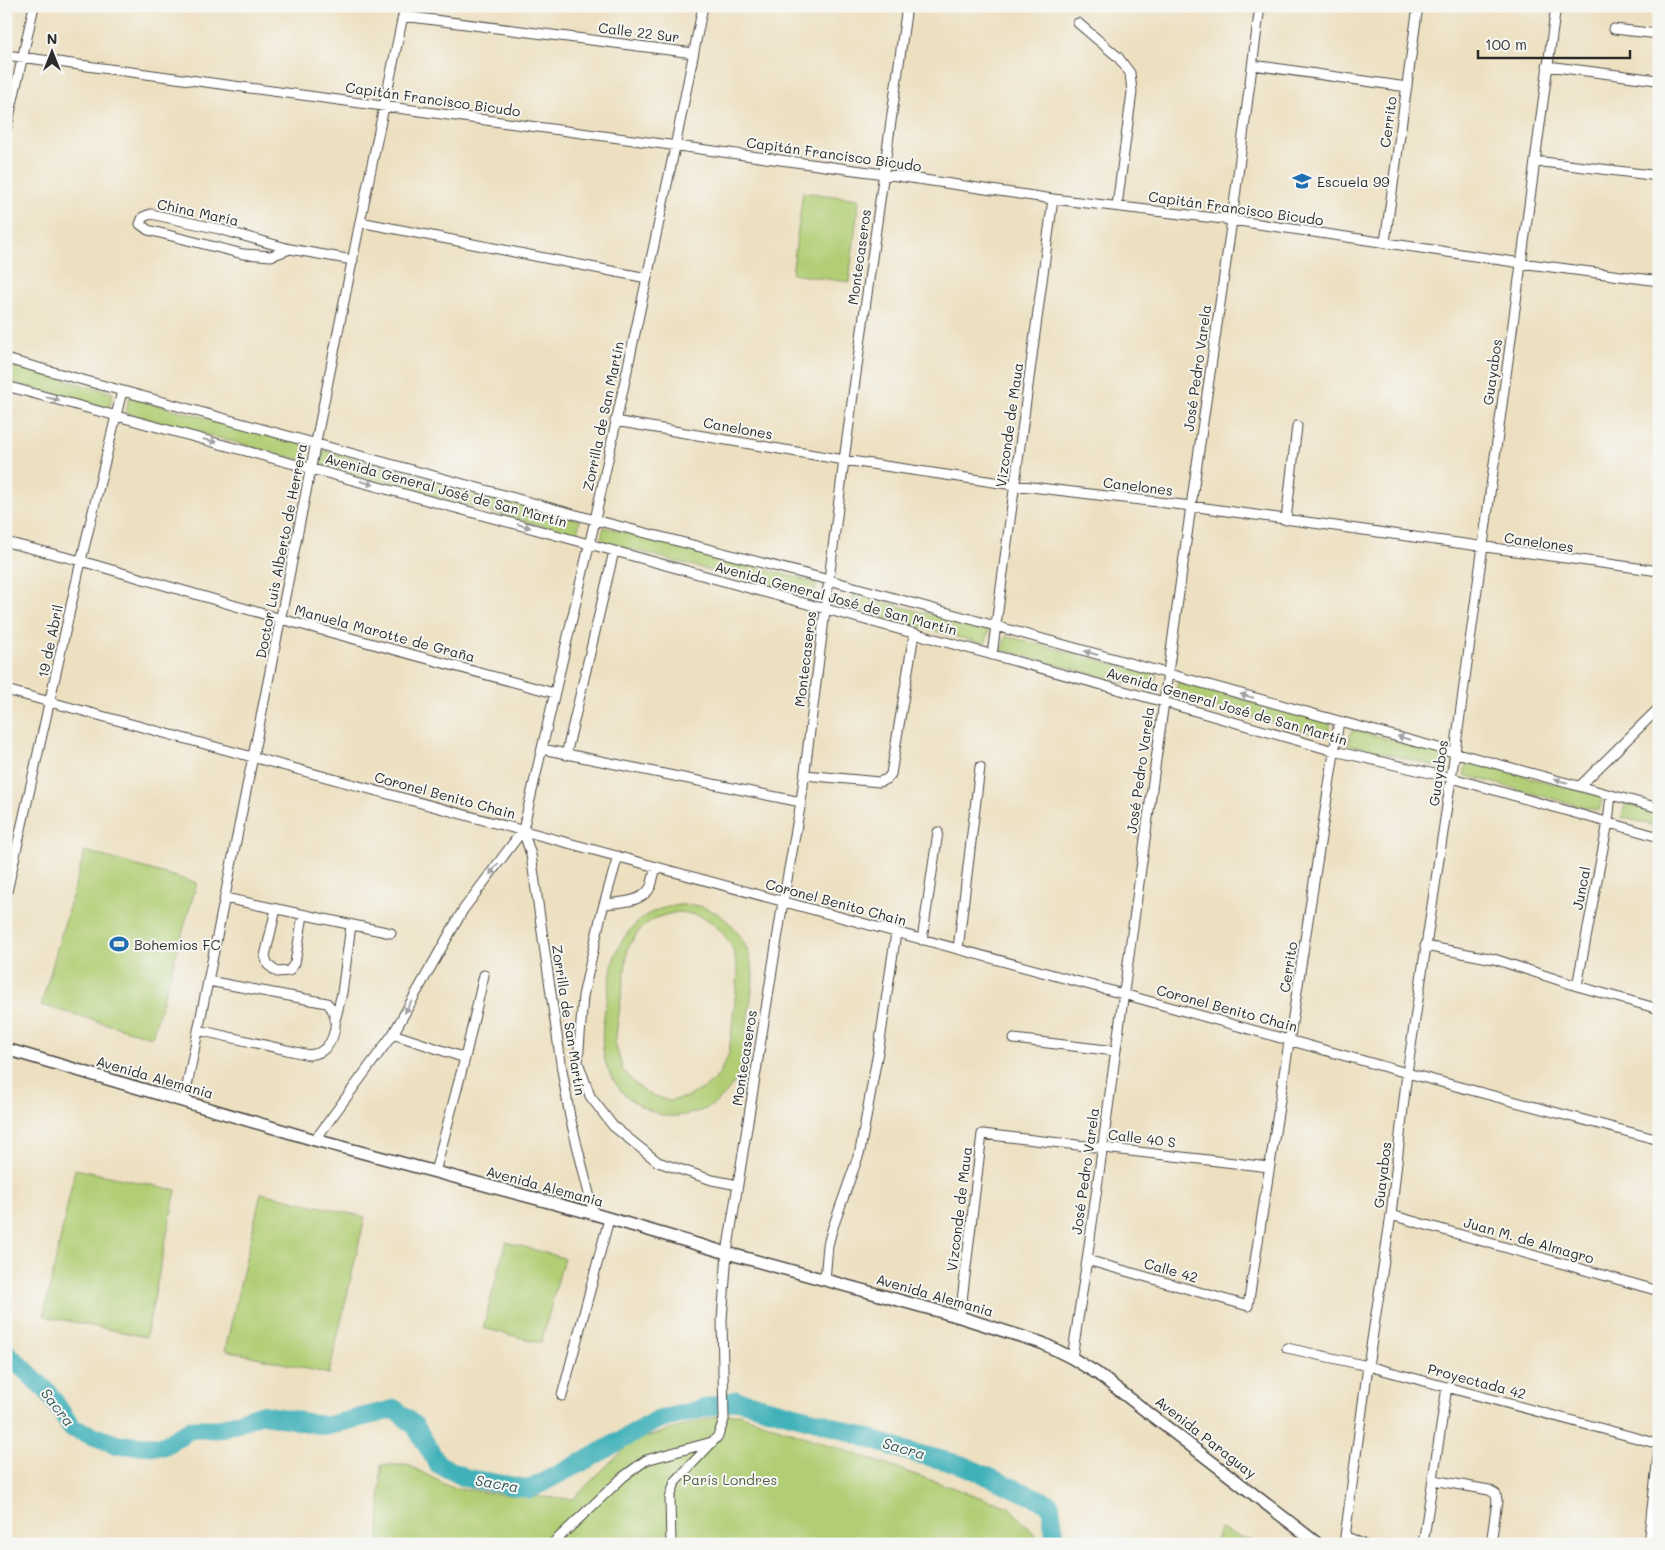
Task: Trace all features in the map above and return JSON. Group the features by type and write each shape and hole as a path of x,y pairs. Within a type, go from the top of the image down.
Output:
{"street":[{"path":"6,131 34,6"},
{"name":"Doctor Luis Alberto de Herrera","path":"184,1101 310,468 405,6"},
{"name":"Zorrilla de San Martín","path":"315,1140 392,1034 463,910 523,830 595,520 675,147 703,6"},
{"name":"Montecaseros","path":"712,1442 718,1436 724,1420 722,1320 728,1253 783,902 801,802 844,460 907,6"},
{"name":"José Pedro Varela","path":"1072,1358 1232,220 1260,6"},
{"name":"Cerrito","path":"1385,242 1418,6"},
{"name":"Guayabos","path":"1344,1540 1391,1214 1407,1073 1425,946 1452,778 1556,6"},
{"name":"Calle 22 Sur","path":"403,16 693,53"},
{"path":"1078,23 1118,57 1130,73 1132,92 1117,206"},
{"path":"1614,29 1659,34"},
{"name":"Capitán Francisco Bicudo","path":"6,55 884,174 1053,199 1232,220 1659,282"},
{"path":"1253,65 1407,87"},
{"path":"1548,66 1659,79"},
{"path":"1535,161 1659,176"},
{"name":"Vizconde de Maua","path":"992,655 1053,199"},
{"name":"China María","path":"290,248 271,256 243,254 148,230 140,224 142,217 151,214 219,229 290,248 352,260"},
{"path":"360,222 646,278"},
{"name":"Avenida General José de San Martín","path":"6,359 595,520 829,580 1659,808"},
{"name":"Avenida General José de San Martín","path":"6,386 1164,702 1334,751 1452,778 1659,837"},
{"name":"19 de Abril","path":"6,896 9,870 122,391"},
{"name":"Canelones","path":"615,421 844,460 1014,485 1191,506 1482,548 1659,571"},
{"path":"1286,520 1298,426"},
{"name":"Manuela Marotte de Graña","path":"6,542 81,561 281,619 554,694"},
{"path":"566,754 614,551"},
{"path":"804,775 879,782 887,779 891,774 914,634"},
{"name":"Coronel Benito Chain","path":"6,690 1407,1073 1659,1140"},
{"path":"1580,786 1659,708"},
{"name":"Cerrito","path":"1248,1306 1268,1167 1290,1040 1339,721"},
{"path":"542,749 801,802"},
{"path":"958,949 980,767"},
{"name":"Juncal","path":"1577,986 1608,822 1611,795"},
{"name":"Zorrilla de San Martín","path":"523,830 531,855 554,1020 570,1117 594,1214"},
{"path":"922,940 938,832"},
{"path":"618,856 604,904 583,996 578,1062 590,1096 612,1126 658,1162 712,1180 738,1185"},
{"path":"604,904 630,901 644,896 651,886 656,867"},
{"path":"225,898 391,933"},
{"path":"276,909 265,956 268,966 277,972 289,971 295,964 303,915"},
{"path":"198,1030 309,1055 320,1053 330,1043 334,1031 342,993 351,925"},
{"path":"825,1280 828,1245 832,1230 860,1151 880,1040 896,933"},
{"path":"1425,946 1494,959 1577,986 1659,1009"},
{"path":"435,1172 465,1058 484,975"},
{"path":"208,981 327,1003 332,1008 336,1017"},
{"path":"392,1034 465,1058"},
{"path":"1014,1039 1115,1051"},
{"name":"Avenida Alemania","path":"6,1049 315,1140 594,1214 960,1317 1042,1343 1072,1358"},
{"name":"Vizconde de Maua","path":"960,1317 982,1134"},
{"name":"Calle 40 S","path":"982,1134 1268,1167"},
{"name":"Juan M. de Almagro","path":"1391,1214 1659,1291"},
{"path":"562,1396 609,1219"},
{"name":"Calle 42","path":"1087,1260 1248,1306"},
{"name":"Proyectada 42","path":"1288,1348 1368,1366 1659,1445"},
{"name":"Avenida Paraguay","path":"1072,1358 1098,1374 1318,1544"},
{"path":"1423,1544 1447,1387"},
{"path":"555,1543 623,1477 646,1460 712,1442"},
{"path":"671,1544 670,1498 675,1482 712,1442"},
{"path":"1648,1544 1659,1445"},
{"path":"1433,1480 1489,1490 1496,1494 1498,1501 1491,1544"},
{"path":"1344,1540 1363,1544"}],"green space":[{"path":"803,192 859,199 849,282 792,274"},
{"path":"6,364 113,393 109,408 6,381"},
{"path":"129,397 308,446 305,461 126,413"},
{"path":"324,450 580,520 577,535 321,466"},
{"path":"604,527 817,583 813,598 600,541"},
{"path":"854,594 989,630 985,644 850,609"},
{"path":"1006,636 1157,675 1153,690 1002,650"},
{"path":"1178,682 1331,723 1327,737 1175,696"},
{"path":"1352,730 1447,753 1443,768 1348,744"},
{"path":"1467,761 1603,797 1599,811 1464,775"},
{"path":"1625,803 1659,812 1659,827 1622,817"},
{"name":"Bohemios FC","path":"85,851 197,883 152,1037 41,1005"},
{"path":"693,905 709,909 720,915 737,932 743,942 748,952 753,975 747,1040 743,1062 736,1079 725,1095 718,1101 702,1110 680,1116 663,1115 646,1109 628,1097 618,1087 606,1064 602,1035 612,967 621,943 643,918 660,909 672,906","holes":["680,912 697,915 710,921 723,933 733,949 738,973 729,1053 719,1075 705,1088 687,1097 669,1101 647,1093 634,1083 623,1070 615,1043 628,948 648,922 662,916"]},
{"path":"75,1169 176,1190 146,1337 44,1316"},
{"path":"261,1193 365,1217 329,1374 225,1350"},
{"path":"506,1242 564,1258 541,1343 483,1328"},
{"name":"París Londres","path":"739,1414 1009,1507 1044,1544 379,1544 381,1465 408,1465 450,1487 496,1494 573,1499 632,1441 718,1416"},
{"path":"1220,1529 1259,1544 1215,1544"}],"waterway":[{"name":"Sacra","path":"6,1352 48,1392 72,1428 118,1445 164,1446 191,1429 219,1429 261,1414 326,1426 395,1409 415,1426 438,1464 466,1478 530,1489 655,1421 736,1400 820,1422 903,1450 962,1465 1050,1504 1056,1544"}],"place":[{"name":"Escuela 99","path":"1302,181"},
{"name":"Bohemios FC","path":"119,944"}]}
